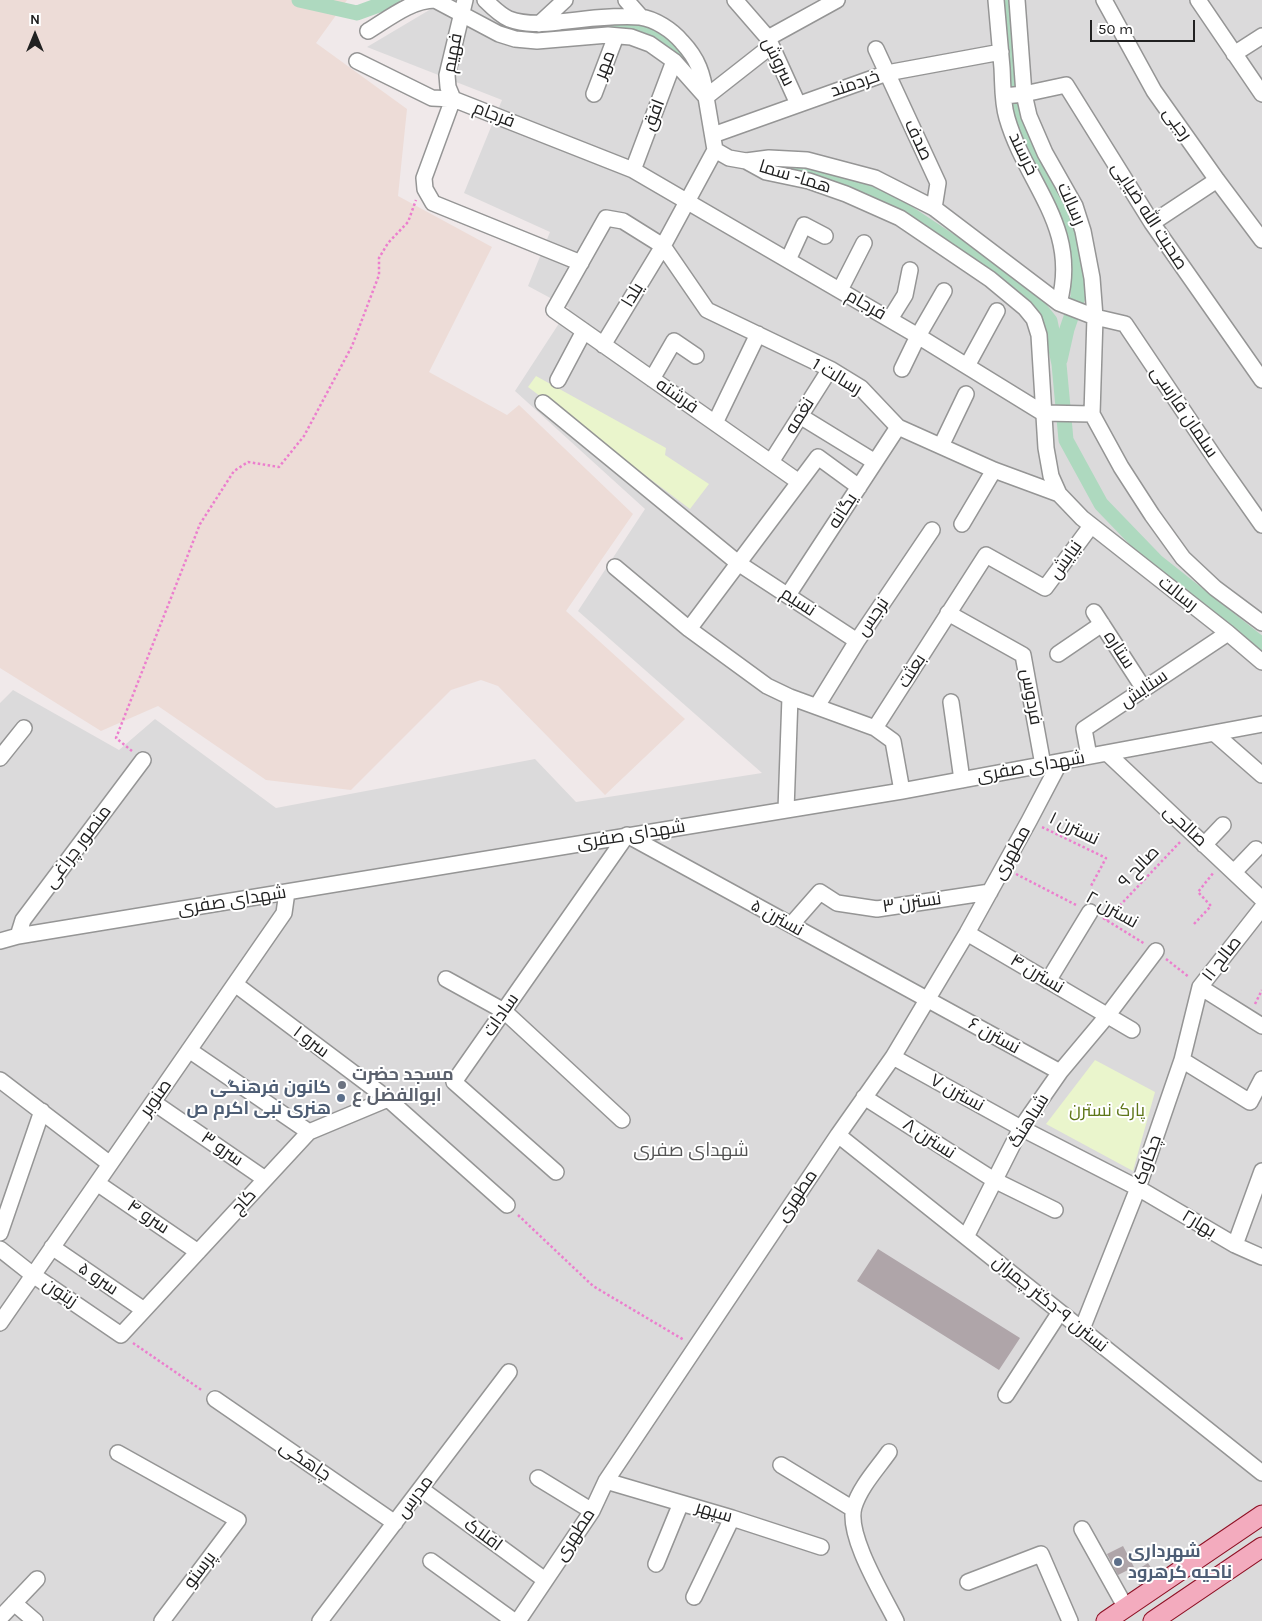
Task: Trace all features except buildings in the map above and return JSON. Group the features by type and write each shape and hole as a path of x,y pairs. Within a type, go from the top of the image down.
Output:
{"main road":[{"path":"1106,1621 1262,1516"},
{"path":"1153,1621 1262,1547"}],"street":[{"path":"368,31 406,8 425,0 435,0 463,7 499,34 516,39 537,41 587,36 631,37 650,44 674,61 706,97"},
{"path":"485,0 508,18 522,22 539,24 594,18 641,17 673,32 691,52 703,76 714,143 729,158 746,162"},
{"path":"539,24 565,0"},
{"path":"626,0 641,17"},
{"name":"سروش","path":"735,0 770,42 798,104"},
{"path":"706,97 770,42 837,0"},
{"name":"خرسند","path":"996,0 1006,116 1016,144 1055,221 1065,262 1064,286 1059,303"},
{"name":"رسالت","path":"1017,0 1024,94 1036,136 1075,206 1083,231 1092,278 1095,317 1092,414 1121,467 1183,558 1215,588 1262,623"},
{"name":"رجبی","path":"1104,0 1154,91 1262,240"},
{"path":"1204,2 1234,54 1262,94"},
{"name":"فهیم","path":"453,99 448,87 447,75 463,7"},
{"name":"مهر","path":"594,94 616,36"},
{"path":"1234,54 1262,36"},
{"name":"صدف","path":"876,49 938,183 934,208"},
{"name":"خردمند","path":"714,143 798,104 887,73 1001,52"},
{"name":"فرجام","path":"357,61 432,98 453,99 633,170 890,319 1044,413"},
{"name":"افق","path":"633,170 674,61"},
{"name":"صحبت الله ضیایی","path":"1024,94 1066,85 1152,223 1262,380"},
{"path":"1004,96 1024,94"},
{"path":"453,99 424,178 425,189 433,203 581,263 606,218 623,221 664,246"},
{"name":"یلدا","path":"603,345 664,246 714,143"},
{"name":"هما- سما","path":"746,162 769,158 788,158 826,164 875,178 934,208 1059,303"},
{"name":"هما- سما","path":"746,162 766,172 809,181 846,194 900,218 990,279 1025,308 1034,319 1039,335 1044,413"},
{"path":"1152,223 1217,180"},
{"path":"788,260 804,225 826,236"},
{"path":"840,290 864,243"},
{"name":"رسالت 1","path":"664,246 707,310 830,370 861,388 898,427 994,470 1059,494"},
{"name":"فرشته","path":"581,263 554,310 799,482"},
{"path":"890,319 905,295 910,270"},
{"path":"902,369 918,336 944,291"},
{"name":"سلمان فارسی","path":"1059,303 1095,317 1124,324 1216,461 1262,524"},
{"path":"967,366 997,311"},
{"path":"558,380 584,331"},
{"path":"715,424 758,334"},
{"path":"652,379 674,341 696,356"},
{"name":"نغمه","path":"771,462 830,370"},
{"path":"941,446 966,394"},
{"name":"نسیم","path":"543,403 738,563 856,641"},
{"path":"1044,413 1092,414"},
{"name":"رسالت","path":"1044,413 1049,466 1059,494 1090,526 1228,633 1262,662"},
{"path":"800,416 875,462"},
{"name":"یگانه","path":"788,595 898,427"},
{"path":"689,629 818,457 859,488"},
{"path":"962,524 994,470"},
{"name":"نیایش","path":"986,556 1045,588 1090,526"},
{"name":"نرجس","path":"817,706 856,641 932,530"},
{"name":"بعثت","path":"875,728 986,556"},
{"path":"615,567 689,629 766,686 790,697 875,728 893,741 902,791"},
{"name":"فردوس","path":"948,613 1023,655 1043,765"},
{"name":"ستاره","path":"1058,654 1098,618 1144,689"},
{"name":"ستایش","path":"1089,756 1084,729 1228,633"},
{"path":"786,810 790,697"},
{"path":"951,702 962,780"},
{"name":"شهدای صفری","path":"0,941 18,936 902,791 1262,724"},
{"path":"0,758 24,728"},
{"path":"1214,733 1262,775"},
{"name":"صالحی","path":"1107,753 1261,899"},
{"name":"منصور چراغی","path":"18,936 23,920 143,760"},
{"name":"مطهری","path":"518,1621 592,1511 606,1481 838,1134 893,1057 967,933 1030,821 1060,762"},
{"path":"1204,844 1223,825"},
{"name":"نسترن ۵","path":"627,835 927,1000"},
{"name":"سادات","path":"556,1172 454,1082 627,835"},
{"path":"1228,867 1256,849"},
{"name":"صنوبر","path":"0,1323 284,912 286,892"},
{"name":"نسترن ۳","path":"791,925 820,892 837,903 877,909 990,892"},
{"name":"صالح ۱۱","path":"1200,987 1261,899"},
{"path":"1048,981 1090,912"},
{"name":"نسترن ۴","path":"967,933 1132,1030"},
{"name":"شباهنگ","path":"966,1237 1021,1128 1060,1072 1107,1016 1156,951"},
{"path":"446,979 504,1011 622,1120"},
{"name":"سرو ۱","path":"235,984 388,1099 508,1205"},
{"path":"1200,987 1262,1026"},
{"name":"چکاوک","path":"1082,1329 1138,1188 1182,1060 1200,987"},
{"name":"نسترن ۶","path":"927,1000 1060,1072"},
{"path":"189,1050 309,1132"},
{"name":"نسترن ۷","path":"893,1057 1021,1128 1138,1188"},
{"path":"1182,1060 1250,1102 1262,1079"},
{"path":"0,1080 110,1164"},
{"name":"نسترن ۸","path":"864,1097 994,1180 1055,1210"},
{"name":"کاج","path":"121,1335 309,1132 388,1099"},
{"name":"سرو ۳","path":"153,1102 265,1179"},
{"path":"0,1233 42,1111"},
{"name":"نسترن ۹-دکتر چمران","path":"838,1134 1262,1473"},
{"path":"1235,1245 1258,1196 1262,1171"},
{"name":"سرو ۴","path":"97,1183 198,1252"},
{"name":"بهار۲","path":"1138,1188 1235,1245 1262,1257"},
{"name":"سرو ۵","path":"52,1247 144,1310"},
{"name":"زیتون","path":"0,1249 33,1275 121,1335"},
{"path":"1006,1395 1060,1312"},
{"name":"مدرس","path":"320,1621 509,1372"},
{"name":"چاهکی","path":"215,1399 395,1523"},
{"path":"889,1452 860,1494 854,1509 854,1531 863,1557 896,1621"},
{"name":"پرستو","path":"118,1453 238,1520 162,1621"},
{"path":"781,1465 854,1509"},
{"path":"538,1478 592,1511"},
{"name":"سپهر","path":"606,1481 732,1518 821,1548"},
{"name":"افلاک","path":"421,1489 545,1580"},
{"path":"656,1564 681,1503"},
{"path":"694,1598 732,1518"},
{"path":"1082,1530 1126,1608"},
{"path":"968,1582 1041,1554 1070,1621"},
{"path":"431,1561 514,1621"},
{"path":"0,1618 37,1579"},
{"path":"14,1603 35,1621"}],"path":[{"path":"143,760 116,738 200,524 234,471 248,462 279,467 304,436 352,346 379,275 379,258 388,243 408,222 416,199"},
{"name":"نسترن ۱","path":"1030,821 1106,858 1090,886"},
{"name":"صالح ۹","path":"1106,920 1190,831"},
{"path":"1194,924 1211,906 1198,892 1228,867"},
{"name":"نسترن ۲","path":"1003,868 1106,920 1156,951 1200,987"},
{"path":"508,1205 593,1286 696,1348"},
{"path":"121,1335 215,1399"}],"shaded area":[{"path":"0,0 347,0 316,43 407,109 398,196 492,247 429,372 507,415 519,405 633,514 566,611 685,719 605,795 498,686 481,680 451,690 351,790 266,780 158,706 101,731 0,668"},
{"path":"439,0 1262,0 1262,1621 0,1621 0,703 13,690 119,750 155,719 276,808 535,759 576,802 762,773 578,611 645,509 515,391 569,308 528,286 550,232 464,193 502,100 367,47 431,9"}],"green space":[{"path":"536,376 666,448 665,455 709,484 690,509 528,387"},
{"name":"پارک نسترن","path":"1095,1060 1155,1092 1133,1171 1046,1124"}],"waterway":[{"path":"299,0 357,13 393,0"},
{"path":"1005,0 1013,103 1018,123 1028,147 1063,214 1079,275 1078,297 1067,329 1060,360"},
{"path":"528,30 563,31 589,26 629,26 664,35 674,42 681,51"},
{"path":"770,164 809,171 890,201 1000,274 1038,306 1050,321 1059,364 1066,440 1101,504 1157,562 1262,645"}],"place":[{"name":"مسجد حضرت ابوالفضل ع","path":"342,1085"},
{"name":"کانون فرهنگی هنری نبی اکرم ص","path":"341,1098"},
{"name":"شهرداری ناحیه کرهرود","path":"1118,1562"}],"district":[{"name":"شهدای صفری","path":"691,1151"}]}
